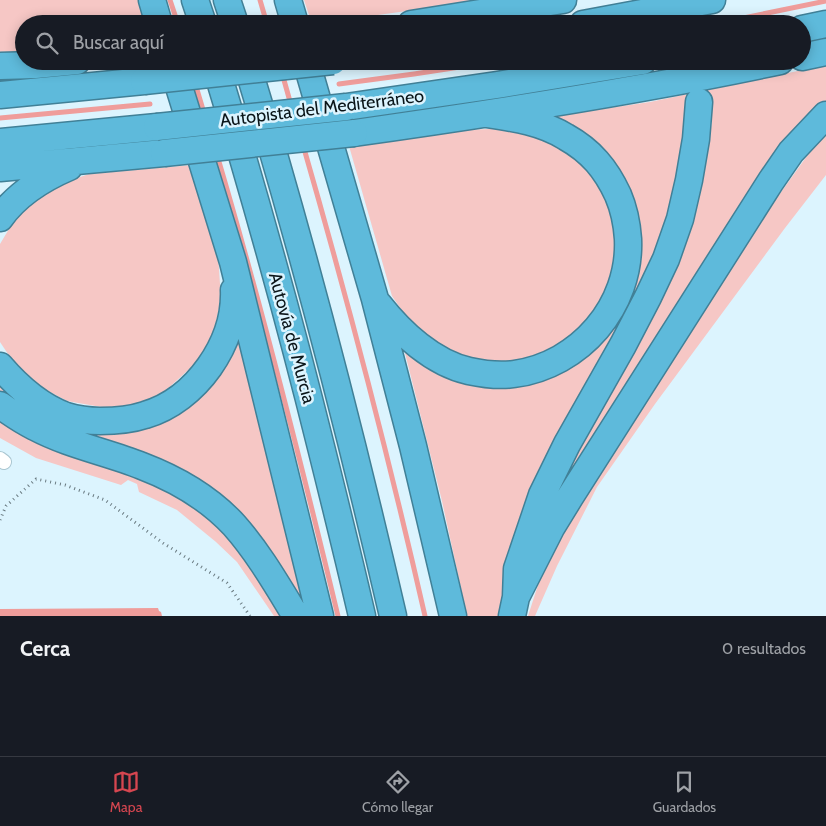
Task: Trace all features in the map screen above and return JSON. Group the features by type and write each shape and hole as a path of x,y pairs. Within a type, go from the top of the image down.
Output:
{"highway":[{"path":"152,0 156,15"},
{"path":"195,0 199,15"},
{"path":"227,0 232,15"},
{"path":"288,0 292,15"},
{"path":"468,15 563,0"},
{"path":"631,15 712,0"},
{"path":"811,27 826,24"},
{"path":"811,55 826,52"},
{"path":"0,66 15,66"},
{"path":"173,70 232,262 320,616"},
{"name":"Autovía de Murcia","path":"217,70 296,348 362,616"},
{"path":"0,95 248,70"},
{"name":"Autovía de Murcia","path":"249,70 328,349 393,616"},
{"path":"309,70 375,299 453,616"},
{"name":"Autopista del Mediterráneo","path":"0,142 346,107 488,87 589,70"},
{"path":"0,168 354,133 487,114 643,88 734,70"},
{"path":"514,606 517,569 542,495 567,444 640,313 666,259 680,219 690,180 699,102"},
{"path":"375,299 391,320 424,350 445,362 467,371 492,374 514,374 538,368 560,359 580,346 608,315 618,296 626,269 628,249 627,224 622,204 610,178 602,166 585,149 566,136 542,125 516,118 487,114"},
{"path":"514,606 551,528 771,181 791,152 826,115"},
{"path":"0,218 22,194 37,183 71,166 92,160"},
{"path":"0,366 30,396 45,406 67,416 90,421 107,421 127,420 146,415 165,406 198,381 222,347 231,322 234,297 232,262"},
{"path":"0,405 36,428 142,466 169,477 192,490 214,506 234,525 277,585 296,616"}],"path":[{"path":"0,520 6,506 36,480 65,484 105,500 163,542 227,583 250,616"}],"shaded area":[{"path":"0,0 141,0 146,15 15,15 15,54 0,53"},
{"path":"304,0 486,0 377,15 309,15"},
{"path":"826,65 826,102 791,144 557,502 559,485 682,249 701,186 712,122 711,101 686,162 668,231 501,616 467,616 442,501 403,345 433,365 564,367 636,258 583,136 554,116 650,102 802,70 811,70 811,68"},
{"path":"517,128 562,145 598,178 609,209 617,241 612,276 598,306 577,331 549,350 518,360 493,363 461,355 432,341 407,318 392,296 349,146 461,130"},
{"path":"826,135 826,175 655,404 597,487 557,566 535,616 528,616 538,585 565,525 766,213 817,142"},
{"path":"192,165 218,254 221,299 213,335 196,363 164,392 137,405 107,408 67,401 37,385 18,369 0,342 0,244 18,214 51,187 89,174"},
{"path":"239,325 312,616 258,538 88,438 7,399 0,391 0,376 21,400 137,427"},
{"path":"0,418 158,485 220,526 262,581 283,616 274,616 237,562 177,510 139,492 137,484 128,480 121,485 36,458 0,438"},
{"path":"158,608 162,616 0,616 0,609"}],"waterway":[{"path":"170,0 175,15"},
{"path":"260,0 264,15"},
{"path":"758,15 826,1"},
{"path":"339,84 440,70"},
{"path":"282,73 291,105"},
{"path":"195,83 204,113"},
{"path":"0,118 150,104"},
{"path":"303,145 367,380 425,616"},
{"path":"217,155 281,385 338,616"}],"tunnel":[{"path":"694,0 696,15"}]}
